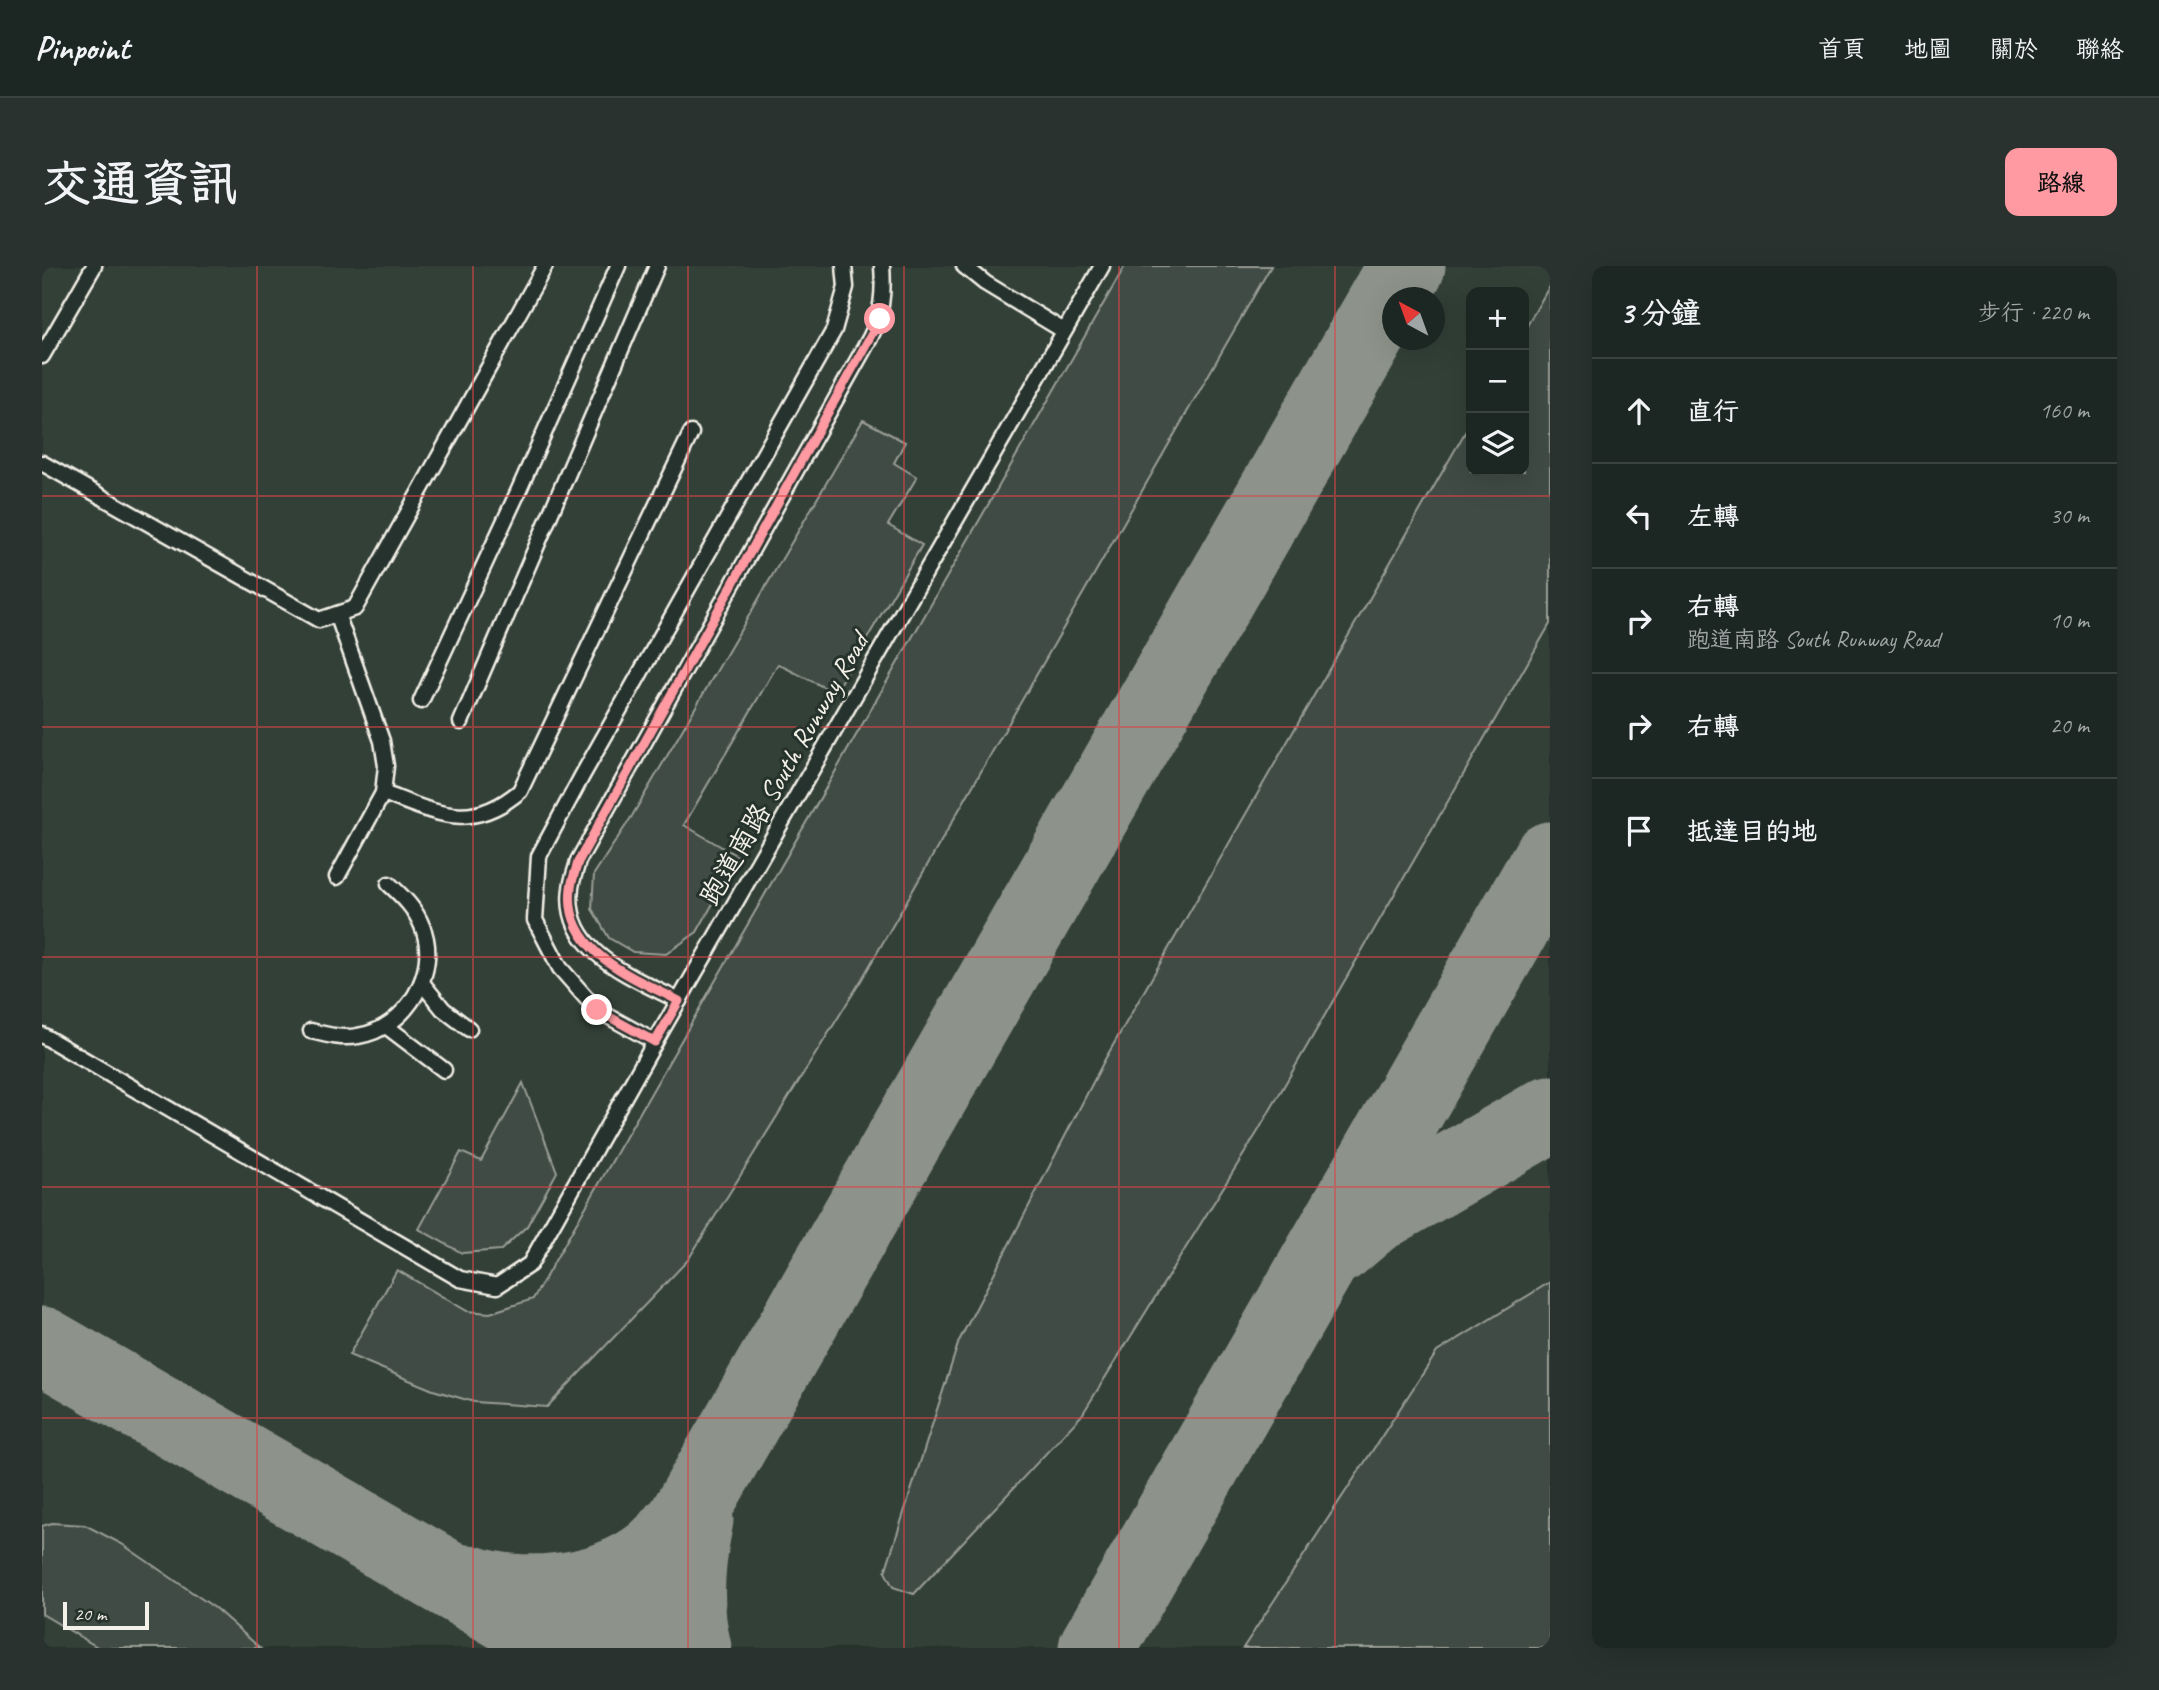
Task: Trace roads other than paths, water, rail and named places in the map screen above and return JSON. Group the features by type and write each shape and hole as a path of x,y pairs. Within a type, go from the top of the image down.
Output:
{"lane":[{"path":"42,356 94,266"},
{"path":"42,463 319,620 355,608 545,266"},
{"path":"421,701 518,492 618,266"},
{"path":"461,722 657,266"},
{"path":"655,1042 597,1010 560,968 535,920 539,856 834,330 846,287 844,266"},
{"path":"679,1001 595,953 579,934 571,899 578,862 880,319 882,266"},
{"path":"964,266 985,283 1064,331"},
{"name":"跑道南路 South Runway Road","path":"42,1035 460,1279 497,1286 530,1264 1102,266"},
{"path":"383,793 436,813 458,817 481,814 501,807 520,791 691,433"},
{"path":"337,614 382,741 386,766 383,793 337,877"},
{"path":"311,1031 332,1037 360,1036 386,1026 408,1008 422,983 427,956 423,928 410,903 390,884"},
{"path":"422,983 443,1009 469,1028"},
{"path":"386,1026 444,1070"}]}
